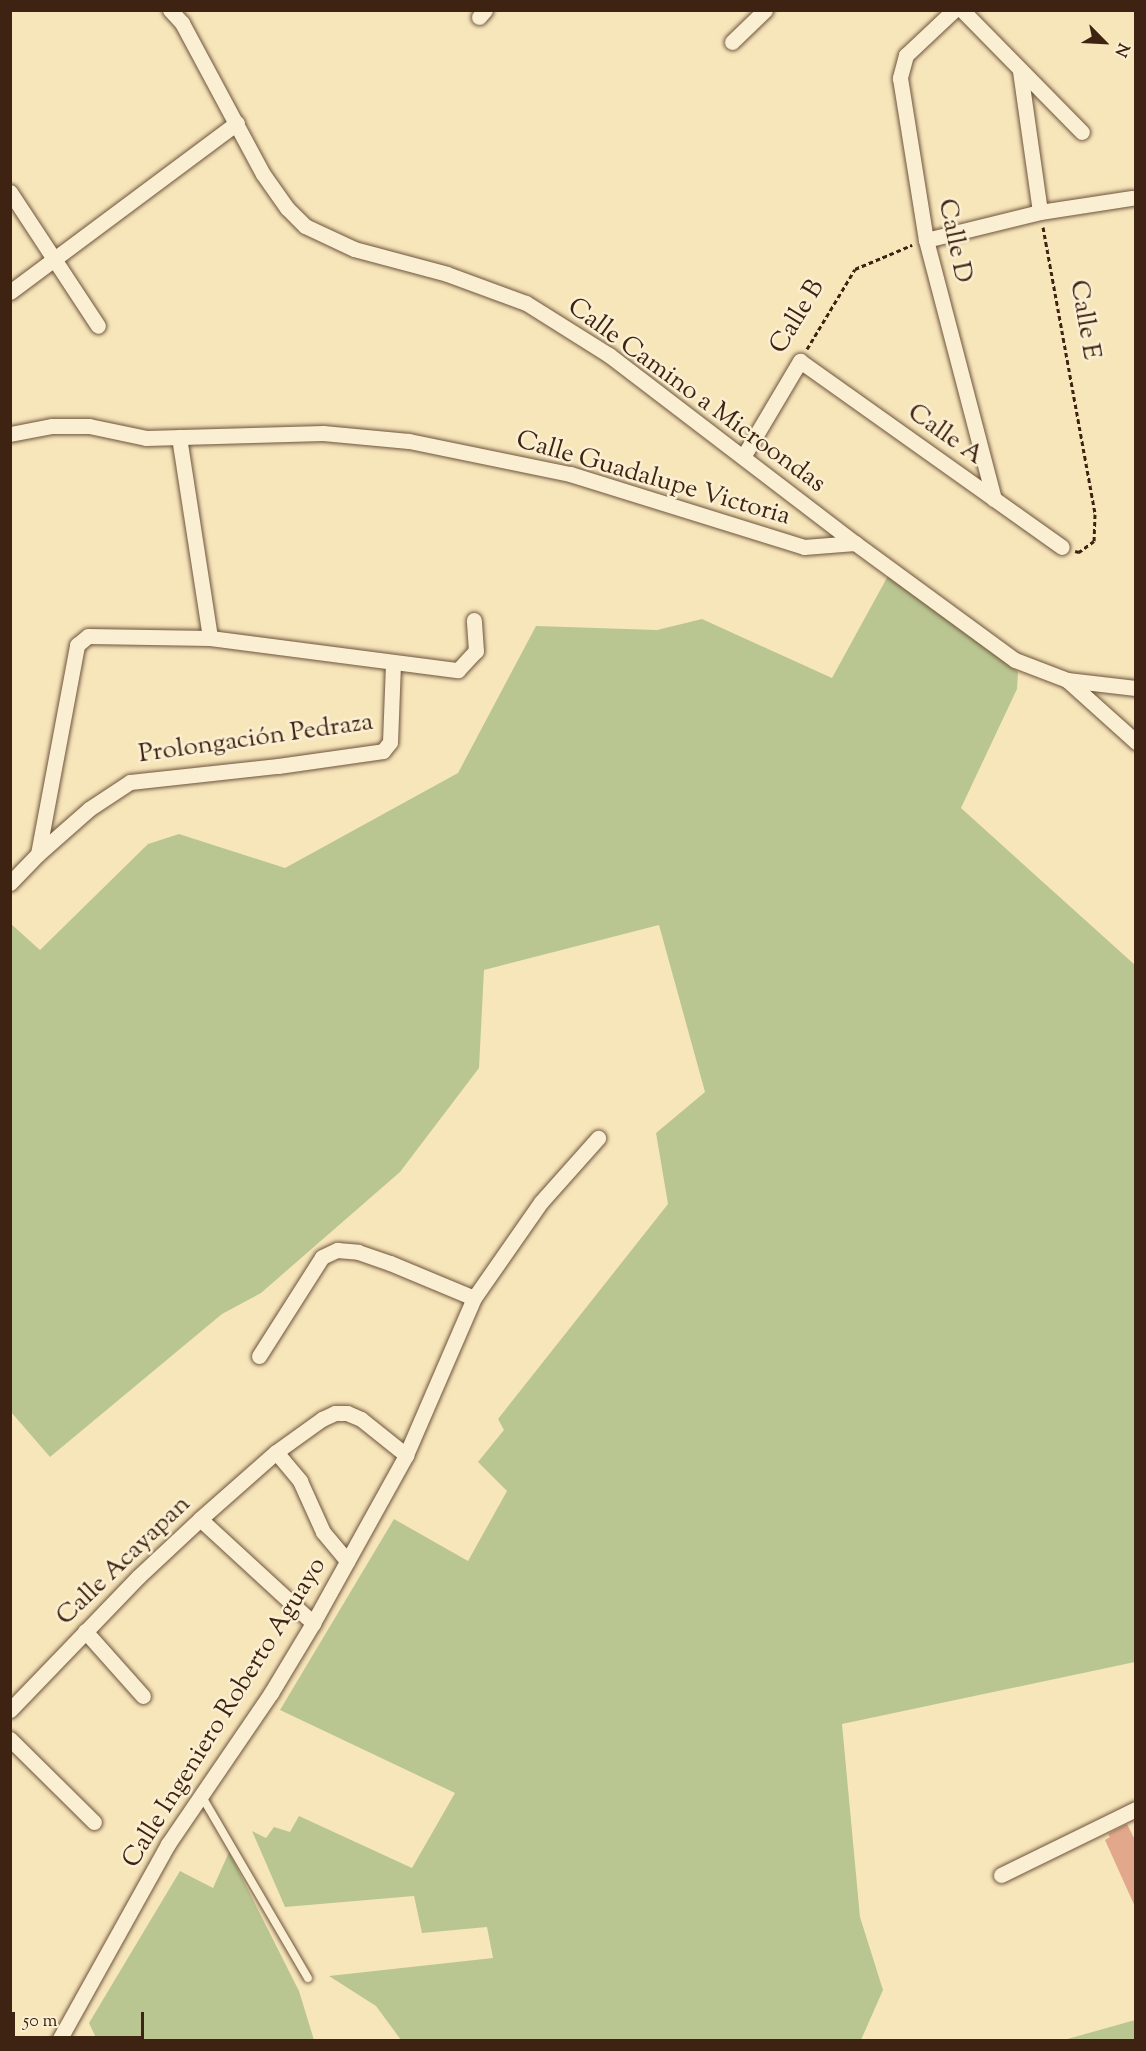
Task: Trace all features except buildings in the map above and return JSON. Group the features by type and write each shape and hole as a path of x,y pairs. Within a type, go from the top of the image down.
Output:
{"street":[{"name":"Calle Camino a Microondas","path":"170,10 182,23 263,174 287,208 305,226 354,249 447,274 526,303 609,355 855,543 1015,660 1067,680 1136,688"},
{"path":"182,23 192,10"},
{"path":"732,42 765,10"},
{"name":"Calle D","path":"954,10 906,56 900,78 926,240 994,499"},
{"path":"962,10 1082,132"},
{"path":"1020,71 1040,212"},
{"path":"10,291 237,123"},
{"path":"10,192 98,326"},
{"path":"926,240 1040,212 1132,198"},
{"name":"Calle B","path":"743,457 800,361"},
{"name":"Calle A","path":"800,361 1062,547"},
{"name":"Calle Guadalupe Victoria","path":"10,434 52,426 89,426 146,438 322,433 409,441 570,474 804,546 855,543"},
{"path":"179,437 210,639"},
{"path":"38,854 77,645 88,636 210,639 458,670 476,651 474,620"},
{"name":"Prolongación Pedraza","path":"10,883 38,854 90,809 130,782 278,766 383,751 390,742 393,663"},
{"path":"1067,680 1136,742"},
{"name":"Calle Ingeniero Roberto Aguayo","path":"60,2040 168,1844 271,1693 313,1623 406,1455 474,1298 541,1202 598,1138"},
{"path":"259,1356 322,1257 338,1250 358,1252 390,1263 474,1298"},
{"name":"Calle Acayapan","path":"10,1710 85,1631 200,1519 276,1452 322,1419 335,1413 347,1413 361,1419 406,1455"},
{"path":"276,1452 300,1480 323,1532 347,1561"},
{"path":"200,1519 313,1623"},
{"path":"85,1631 143,1696"},
{"path":"10,1738 94,1822"},
{"path":"1001,1875 1136,1809"}],"lane":[{"path":"201,1795 308,1978"}],"path":[{"name":"Calle E","path":"1040,212 1095,514 1094,541 1079,552 1062,547"},
{"name":"Calle B","path":"800,361 855,269 926,240"}],"green space":[{"path":"889,574 1018,672 1017,689 961,808 1135,965 1135,1662 842,1724 860,1917 883,1990 861,2040 401,2040 376,2006 329,1976 493,1958 487,1927 422,1933 414,1896 285,1907 252,1831 266,1838 274,1827 290,1832 299,1816 412,1868 455,1793 280,1710 394,1519 468,1561 507,1491 478,1462 504,1430 498,1419 668,1204 656,1133 705,1092 659,925 484,970 479,1068 400,1172 261,1293 222,1314 50,1457 11,1412 10,923 40,950 148,844 179,834 285,868 458,773 536,626 657,630 702,619 832,678"},
{"path":"229,1852 299,1991 314,2040 97,2040 89,2023 180,1871 213,1888"},
{"path":"1135,2020 1135,2040 1064,2040"}]}
